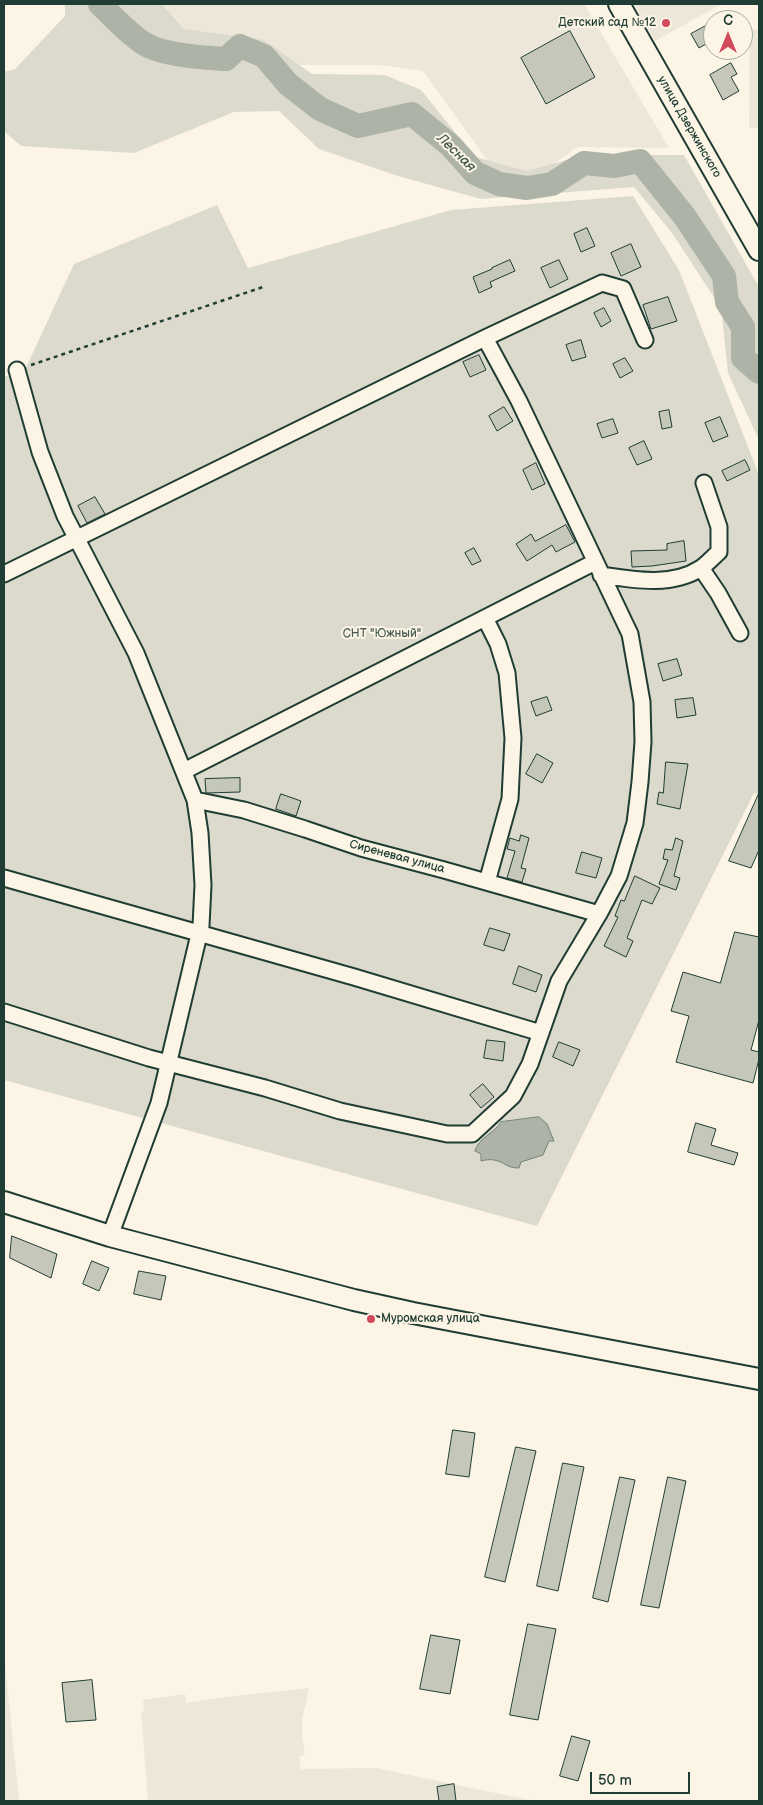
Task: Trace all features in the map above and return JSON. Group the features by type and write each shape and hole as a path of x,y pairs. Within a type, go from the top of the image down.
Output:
{"main road":[{"name":"улица Дзержинского","path":"619,4 759,250"},
{"path":"4,1202 110,1236 354,1300 422,1315 759,1379"}],"street":[{"path":"4,574 485,338 602,283 623,288 645,340"},
{"path":"4,1012 170,1063 265,1088 340,1111 447,1134 472,1134 513,1096 530,1064 559,981 600,914 619,876 634,822 640,782 643,742 642,702 630,634 598,569 576,517 519,401 485,338"},
{"path":"17,370 40,452 65,516 136,653 195,800 200,833 203,885 201,926 159,1103 110,1236"},
{"path":"184,771 485,618 598,569 632,580 673,580 701,568 719,552 719,527 704,483"},
{"path":"701,568 718,593 740,633"},
{"path":"485,618 498,644 507,673 513,738 510,799 488,882"},
{"name":"Сиреневая улица","path":"195,800 244,810 305,828 360,848 600,914"},
{"path":"4,878 541,1033"}],"path":[{"path":"17,370 266,286"}],"shaded area":[{"path":"125,4 584,4 669,148 577,147 533,179 501,179 423,71 379,65 286,65 192,56"},
{"name":"Детский сад №12","path":"634,4 722,4 711,10 703,10 703,14 655,41"},
{"path":"753,29 759,30 759,128 749,128 750,60 753,60"},
{"path":"539,1117 547,1124 554,1141 549,1141 543,1155 521,1162 519,1168 492,1160 481,1161 481,1154 475,1151 477,1146 501,1122"},
{"path":"4,1654 19,1801 4,1801"},
{"path":"309,1688 302,1720 305,1754 299,1757 301,1769 376,1768 534,1801 148,1801 141,1712 144,1711 143,1700 185,1694 186,1703"}],"green space":[{"path":"65,4 161,4 184,29 264,40 312,74 385,75 421,90 475,157 527,171 584,155 684,155 759,287 759,440 728,373 721,308 672,233 634,187 481,199 398,176 319,149 279,111 234,112 134,153 21,146 4,131 4,72 15,69 65,16"},
{"name":"СНТ \"Южный\"","path":"633,196 679,270 759,475 759,794 754,793 537,1226 4,1080 4,377 24,372 74,264 217,205 248,268 451,210"}],"building":[{"path":"703,27 703,46 699,48 691,34"},
{"path":"570,31 595,77 546,104 521,58"},
{"path":"731,63 737,74 731,77 739,91 723,100 710,75"},
{"path":"587,228 595,246 581,252 574,234"},
{"path":"631,244 641,267 621,276 611,253"},
{"path":"510,260 515,271 490,282 492,287 479,293 473,277"},
{"path":"559,260 568,279 550,288 541,268"},
{"path":"668,297 677,321 651,329 643,305"},
{"path":"604,308 611,321 601,327 594,313"},
{"path":"581,340 586,357 572,361 566,345"},
{"path":"479,355 486,370 470,377 463,362"},
{"path":"625,358 633,371 620,378 613,364"},
{"path":"504,407 513,421 497,431 489,416"},
{"path":"669,410 672,427 662,429 659,412"},
{"path":"720,417 728,436 713,442 705,423"},
{"path":"613,419 618,433 602,438 597,424"},
{"path":"644,441 652,459 637,465 629,448"},
{"path":"745,460 750,470 727,481 722,471"},
{"path":"536,463 545,484 532,490 523,470"},
{"path":"95,497 105,514 87,523 78,506"},
{"path":"566,525 575,542 556,552 552,545 527,561 516,544 531,534 535,541"},
{"path":"684,541 686,561 632,567 631,551 667,550 667,544"},
{"path":"474,548 481,561 472,565 465,553"},
{"path":"677,659 682,675 663,681 658,664"},
{"path":"547,697 552,710 536,716 531,702"},
{"path":"693,698 696,715 677,718 675,700"},
{"path":"537,754 553,763 542,783 526,774"},
{"path":"666,762 688,764 680,809 657,804 659,792 663,793"},
{"path":"240,778 240,792 206,793 205,779"},
{"path":"759,793 759,850 751,868 729,861"},
{"path":"281,794 301,801 296,816 276,809"},
{"path":"521,835 529,838 521,868 526,869 522,882 507,878 515,851 507,849 510,838 519,841"},
{"path":"676,838 683,841 674,876 680,878 676,890 659,884 668,860 663,859 665,849 672,850"},
{"path":"582,852 602,858 596,878 576,873"},
{"path":"635,876 660,888 652,904 642,900 627,938 633,941 626,957 604,946 618,917 615,916 621,900 624,901"},
{"path":"490,928 510,934 504,951 484,945"},
{"path":"735,932 759,937 759,1020 751,1050 759,1052 759,1059 753,1083 676,1062 689,1016 671,1011 683,972 720,983"},
{"path":"519,966 542,975 536,992 513,984"},
{"path":"487,1040 505,1042 503,1061 484,1058"},
{"path":"559,1042 580,1050 573,1066 553,1057"},
{"path":"483,1084 494,1097 481,1108 470,1095"},
{"path":"696,1123 716,1129 711,1145 738,1153 734,1165 688,1152"},
{"path":"12,1236 57,1254 51,1278 10,1258"},
{"path":"92,1261 109,1268 99,1291 83,1284"},
{"path":"139,1271 166,1276 161,1300 134,1294"},
{"path":"453,1430 475,1433 469,1477 446,1474"},
{"path":"516,1447 536,1451 505,1582 485,1577"},
{"path":"563,1463 584,1467 558,1591 537,1586"},
{"path":"620,1477 635,1480 608,1602 593,1598"},
{"path":"668,1477 686,1481 659,1608 641,1605"},
{"path":"528,1624 556,1629 538,1720 510,1715"},
{"path":"431,1635 460,1640 450,1694 420,1689"},
{"path":"92,1680 96,1720 66,1722 62,1683"},
{"path":"572,1736 590,1741 578,1781 560,1776"},
{"path":"454,1784 456,1801 439,1801 437,1787"}],"waterway":[{"name":"Лесная","path":"100,4 137,39 151,47 183,55 226,59 240,46 264,56 288,84 320,109 358,126 412,114 451,146 475,173 499,184 527,188 552,184 584,163 614,166 640,161 685,217 724,276 727,302 743,327 743,358 759,372"}],"place":[{"name":"Детский сад №12","path":"666,23"},
{"name":"Муромская улица","path":"371,1319"}]}
